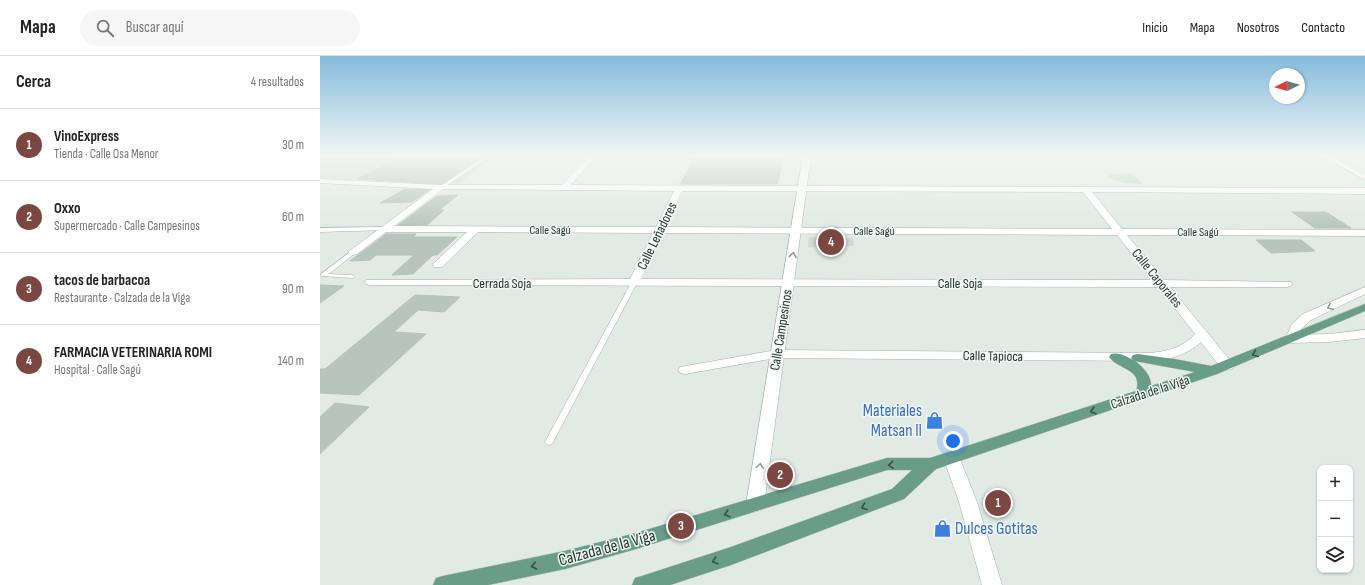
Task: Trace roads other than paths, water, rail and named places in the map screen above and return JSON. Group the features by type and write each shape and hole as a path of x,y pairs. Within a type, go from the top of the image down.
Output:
{"main road":[{"name":"Calzada de la Viga","path":"443,585 565,560 636,541 888,464 930,464 1227,366 1365,307"},
{"path":"1116,357 1135,368 1143,379 1145,385 1141,395"},
{"path":"1138,358 1174,362 1212,371"},
{"name":"Calzada de la Viga","path":"642,585 731,556 898,494 930,464"}],"street":[{"path":"564,188 572,180"},
{"name":"Calle Campesinos","path":"755,505 776,354 804,180"},
{"path":"320,181 441,187 1365,191"},
{"path":"353,252 441,187"},
{"name":"Calle Leñadores","path":"634,283 679,188"},
{"name":"Calle Caporales","path":"1086,190 1227,366"},
{"name":"Calle Sagú","path":"384,229 1365,233"},
{"path":"438,265 476,230"},
{"name":"Cerrada Soja","path":"370,282 634,283"},
{"name":"Calle Soja","path":"634,283 1287,284"},
{"path":"1365,290 1307,317 1296,327 1291,339 1329,338 1365,334"},
{"name":"Calle Tapioca","path":"685,370 776,354 1138,358 1162,356 1181,351 1190,347 1202,334"},
{"path":"950,457 968,502 992,585"}],"lane":[{"path":"441,187 452,180"},
{"path":"320,230 384,229"},
{"path":"352,277 323,276 353,252"},
{"path":"549,442 634,283"}],"place":[{"name":"FARMACIA VETERINARIA ROMI","path":"831,242"},
{"name":"Materiales Matsan II","path":"935,421"},
{"name":"Oxxo","path":"780,475"},
{"name":"VinoExpress","path":"998,503"},
{"name":"tacos de barbacoa","path":"681,526"},
{"name":"Dulces Gotitas","path":"942,529"}]}
